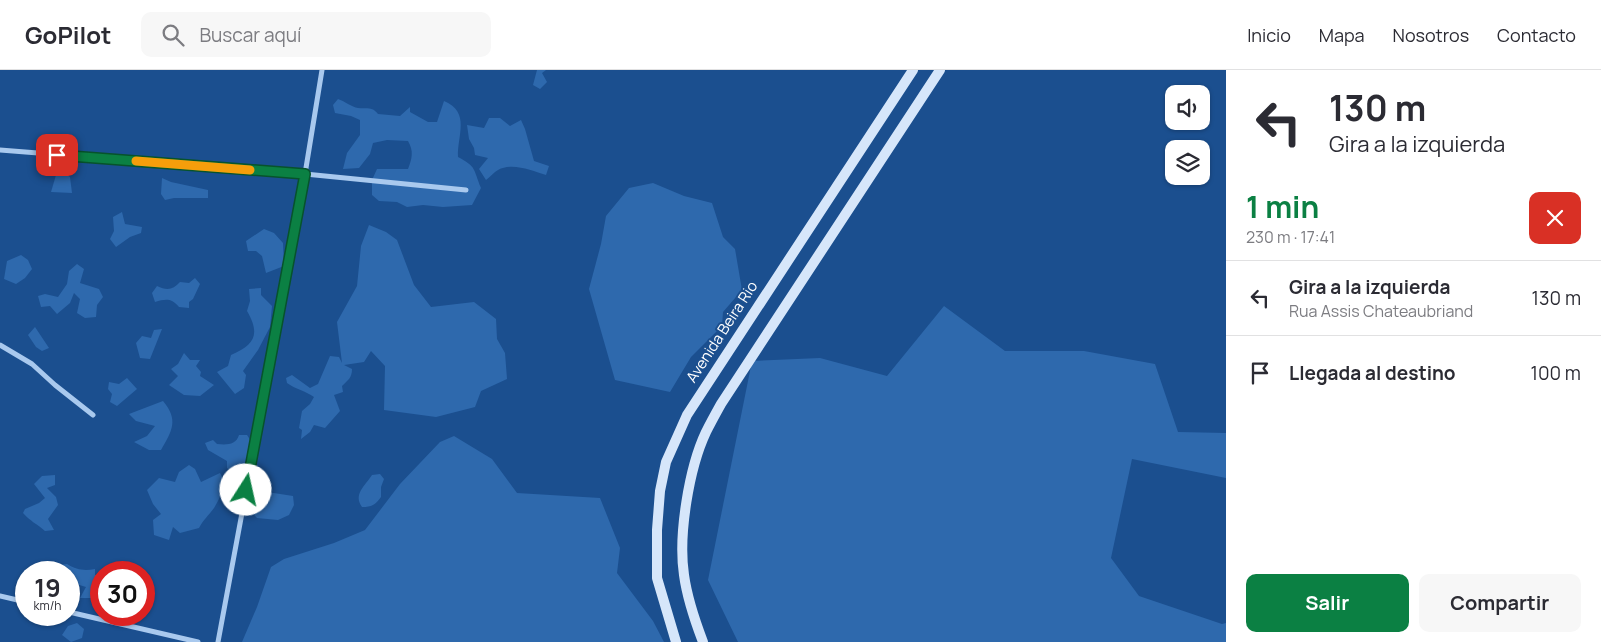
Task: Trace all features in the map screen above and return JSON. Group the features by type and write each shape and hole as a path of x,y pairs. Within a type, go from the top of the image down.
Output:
{"main road":[{"name":"Avenida Beira Rio","path":"676,642 657,578 657,530 660,491 666,462 687,415 912,70"},
{"path":"703,642 684,576 682,546 684,512 696,459 706,433 721,404 940,70"}],"street":[{"path":"218,642 305,174 322,70"},
{"path":"0,150 305,174 466,190"},
{"path":"0,345 32,364 55,385 94,415"},
{"path":"0,596 15,599"},
{"path":"80,615 198,642"}],"shaded area":[{"path":"537,70 546,70 542,73 547,82 540,89 533,85"},
{"path":"338,99 358,108 371,109 378,114 400,116 410,107 410,112 428,122 437,122 444,101 452,106 457,111 461,125 458,157 472,166 481,188 472,205 443,207 423,205 407,207 397,202 379,201 372,195 372,180 377,169 408,169 412,155 410,145 408,141 387,140 373,143 370,154 359,168 343,169 347,153 360,135 360,120 335,113 333,105"},
{"path":"489,118 500,118 510,126 521,120 534,161 549,166 546,175 522,168 510,167 498,170 486,180 479,169 488,158 475,155 474,148 469,139 467,125 484,128"},
{"path":"61,171 70,177 72,193 51,192 56,175"},
{"path":"162,178 171,182 208,190 208,198 174,198 165,200 161,194"},
{"path":"653,183 684,196 712,203 723,237 735,249 742,290 723,312 722,326 691,357 670,392 615,380 589,289 606,216 629,188"},
{"path":"122,212 125,224 142,227 141,233 130,237 116,247 110,239 114,231 113,217"},
{"path":"369,225 386,232 397,240 414,285 431,307 474,302 496,319 497,339 505,353 507,379 481,391 475,407 436,417 384,410 385,366 371,351 364,362 344,365 352,369 352,372 349,379 342,386 343,392 334,395 340,411 325,428 314,425 310,432 301,439 302,430 299,428 302,411 310,404 314,397 287,383 286,378 292,375 310,388 318,384 330,356 339,357 342,363 337,322 357,286 361,246"},
{"path":"264,229 274,233 283,243 284,266 266,273 262,256 256,251 248,251 246,241"},
{"path":"21,255 28,260 32,269 25,278 16,284 4,279 7,261"},
{"path":"77,264 84,269 80,283 99,289 103,297 97,305 96,317 85,318 77,313 80,299 74,293 70,303 57,314 50,306 41,307 38,296 45,294 58,297 67,284 69,271"},
{"path":"195,278 200,284 193,299 189,302 189,308 179,307 168,300 155,302 152,293 157,286 170,289 180,282 189,283"},
{"path":"261,288 261,295 272,306 270,327 258,350 243,371 246,375 244,388 235,394 217,372 228,366 231,355 245,347 253,338 254,327 247,311 250,301 249,289"},
{"path":"944,306 1005,351 1084,351 1155,364 1178,432 1226,433 1226,478 1132,459 1111,558 1139,596 1222,624 1226,623 1226,642 738,642 708,580 752,361 820,358 887,376"},
{"path":"35,327 49,348 42,351 36,347 28,335"},
{"path":"162,329 150,359 140,358 136,343 142,336 151,338 154,330"},
{"path":"184,353 190,360 200,360 196,366 201,372 200,376 214,385 200,396 184,395 169,385 178,376 171,369 178,364"},
{"path":"127,378 137,389 117,406 110,402 112,394 108,389 109,382 119,384"},
{"path":"163,401 171,414 171,431 161,450 149,450 134,442 147,436 155,426 136,421 129,414"},
{"path":"239,435 247,435 253,444 245,465 232,472 227,468 227,461 208,450 205,443 213,440 217,444 231,444 236,441"},
{"path":"454,436 492,459 517,493 600,498 620,548 617,573 653,621 664,642 242,642 271,567 284,559 334,543 365,530 400,484 440,442"},
{"path":"189,465 195,469 201,482 220,473 226,484 219,499 199,528 180,533 173,527 169,540 154,535 153,520 161,514 153,504 147,490 159,478 175,482 179,472"},
{"path":"380,474 384,479 381,487 381,497 373,505 362,507 359,498 361,490 372,475"},
{"path":"55,475 55,485 47,488 56,497 58,505 48,519 54,530 45,531 23,513 25,509 45,498 34,484 42,476"},
{"path":"261,491 293,496 294,505 289,515 278,520 257,518 248,508 251,494"},
{"path":"80,570 90,570 90,598 80,598 86,587 80,585"},
{"path":"68,626 80,626 84,629 82,638 71,642 62,635"}],"slow traffic":[{"path":"136,161 250,170"}],"route":[{"path":"57,155 305,174 246,490"}]}
